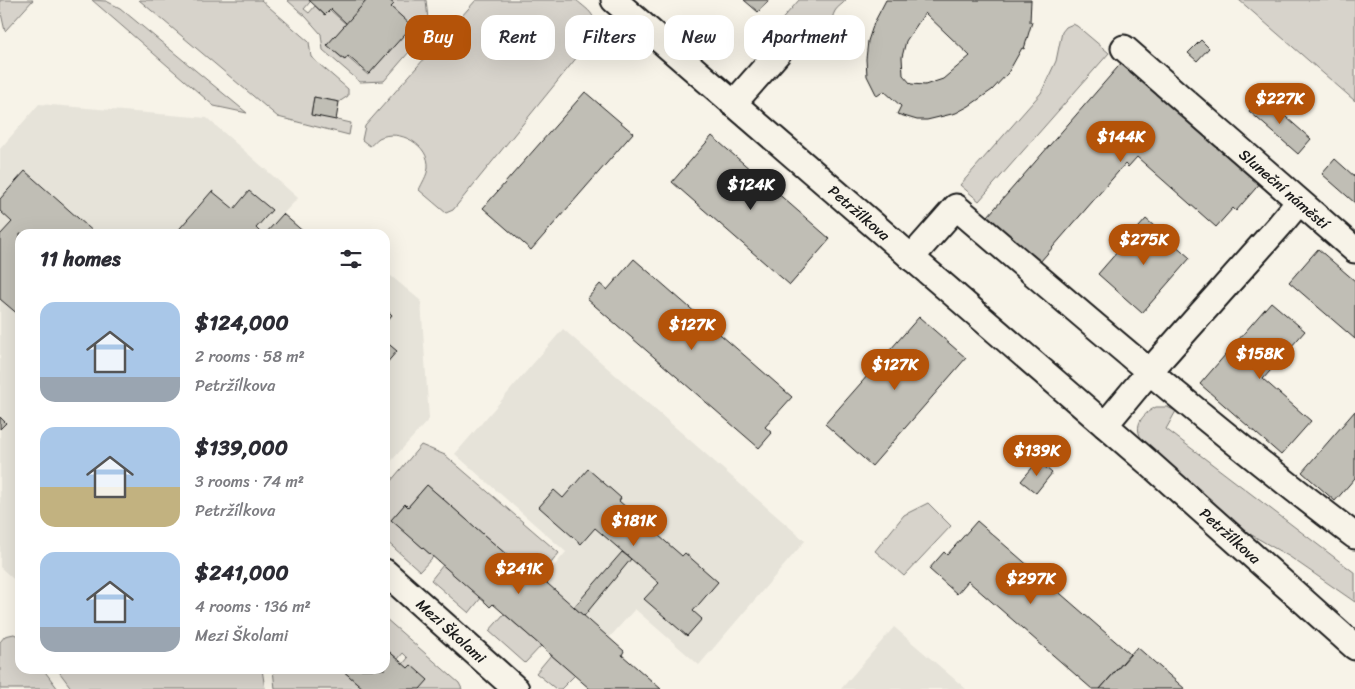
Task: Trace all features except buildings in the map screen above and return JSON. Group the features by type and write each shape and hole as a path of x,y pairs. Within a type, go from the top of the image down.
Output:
{"street":[{"name":"Petržílkova","path":"614,0 1105,425 1355,647"},
{"name":"Sluneční náměstí","path":"1124,48 1355,250"},
{"path":"733,104 771,60"},
{"path":"1105,425 1149,372 1299,202"},
{"path":"911,258 956,207 1149,372 1277,477 1355,536"},
{"name":"Mezi Školami","path":"390,576 516,689"}],"shaded area":[{"path":"0,0 33,0 5,31"},
{"path":"92,0 106,1 120,8 247,113 214,106"},
{"path":"139,0 261,0 309,42 311,57 348,89 348,96 339,102 314,97 311,114 351,123 349,135 278,117"},
{"path":"287,0 309,0 310,2 304,9 309,13 315,6 324,15 330,10 346,24 328,45 344,60 347,57 368,75 405,33 405,57 384,81 360,82 323,50 321,34"},
{"path":"388,0 426,0 428,15 405,15 405,21 390,8"},
{"path":"476,0 576,0 592,15 565,15 565,60 575,60 453,210 446,213 419,190 426,177 428,168 424,152 419,146 404,137 395,135 379,138 370,146 362,140 365,126 423,60 471,60 471,15 463,15"},
{"path":"799,0 846,0 837,8 834,15 786,15"},
{"path":"1239,0 1355,0 1355,101"},
{"path":"1073,24 1109,53 979,201 960,185 1041,93 1056,61 1062,32 1066,27"},
{"path":"39,104 207,118 298,198 283,214 300,229 15,229 15,580 0,567 0,149"},
{"path":"390,275 421,301 429,419 390,462"},
{"path":"563,329 805,541 699,665 635,609 609,638 542,580 566,552 455,454"},
{"path":"1156,407 1167,407 1176,411 1166,429 1355,573 1355,602 1290,557 1243,530 1148,447 1140,435 1139,425 1144,415"},
{"path":"421,445 445,455 559,553 540,577 527,566 524,570 427,485 408,507 405,504 392,520 433,557 420,571 390,544 390,482"},
{"path":"928,503 951,526 904,576 875,551 904,515"},
{"path":"443,565 481,598 469,613 431,580"},
{"path":"504,614 541,646 525,663 489,631"},
{"path":"390,622 459,683 462,689 420,689 411,665 408,668 403,664 408,658 403,653 398,659 390,652"},
{"path":"894,627 966,689 841,689"},
{"path":"15,634 15,674 47,674 58,689 0,689 0,642 5,636"},
{"path":"551,655 575,675 561,689 556,689 536,673"},
{"path":"61,674 263,674 265,689 72,689"},
{"path":"274,674 347,674 364,689 275,689"}]}
